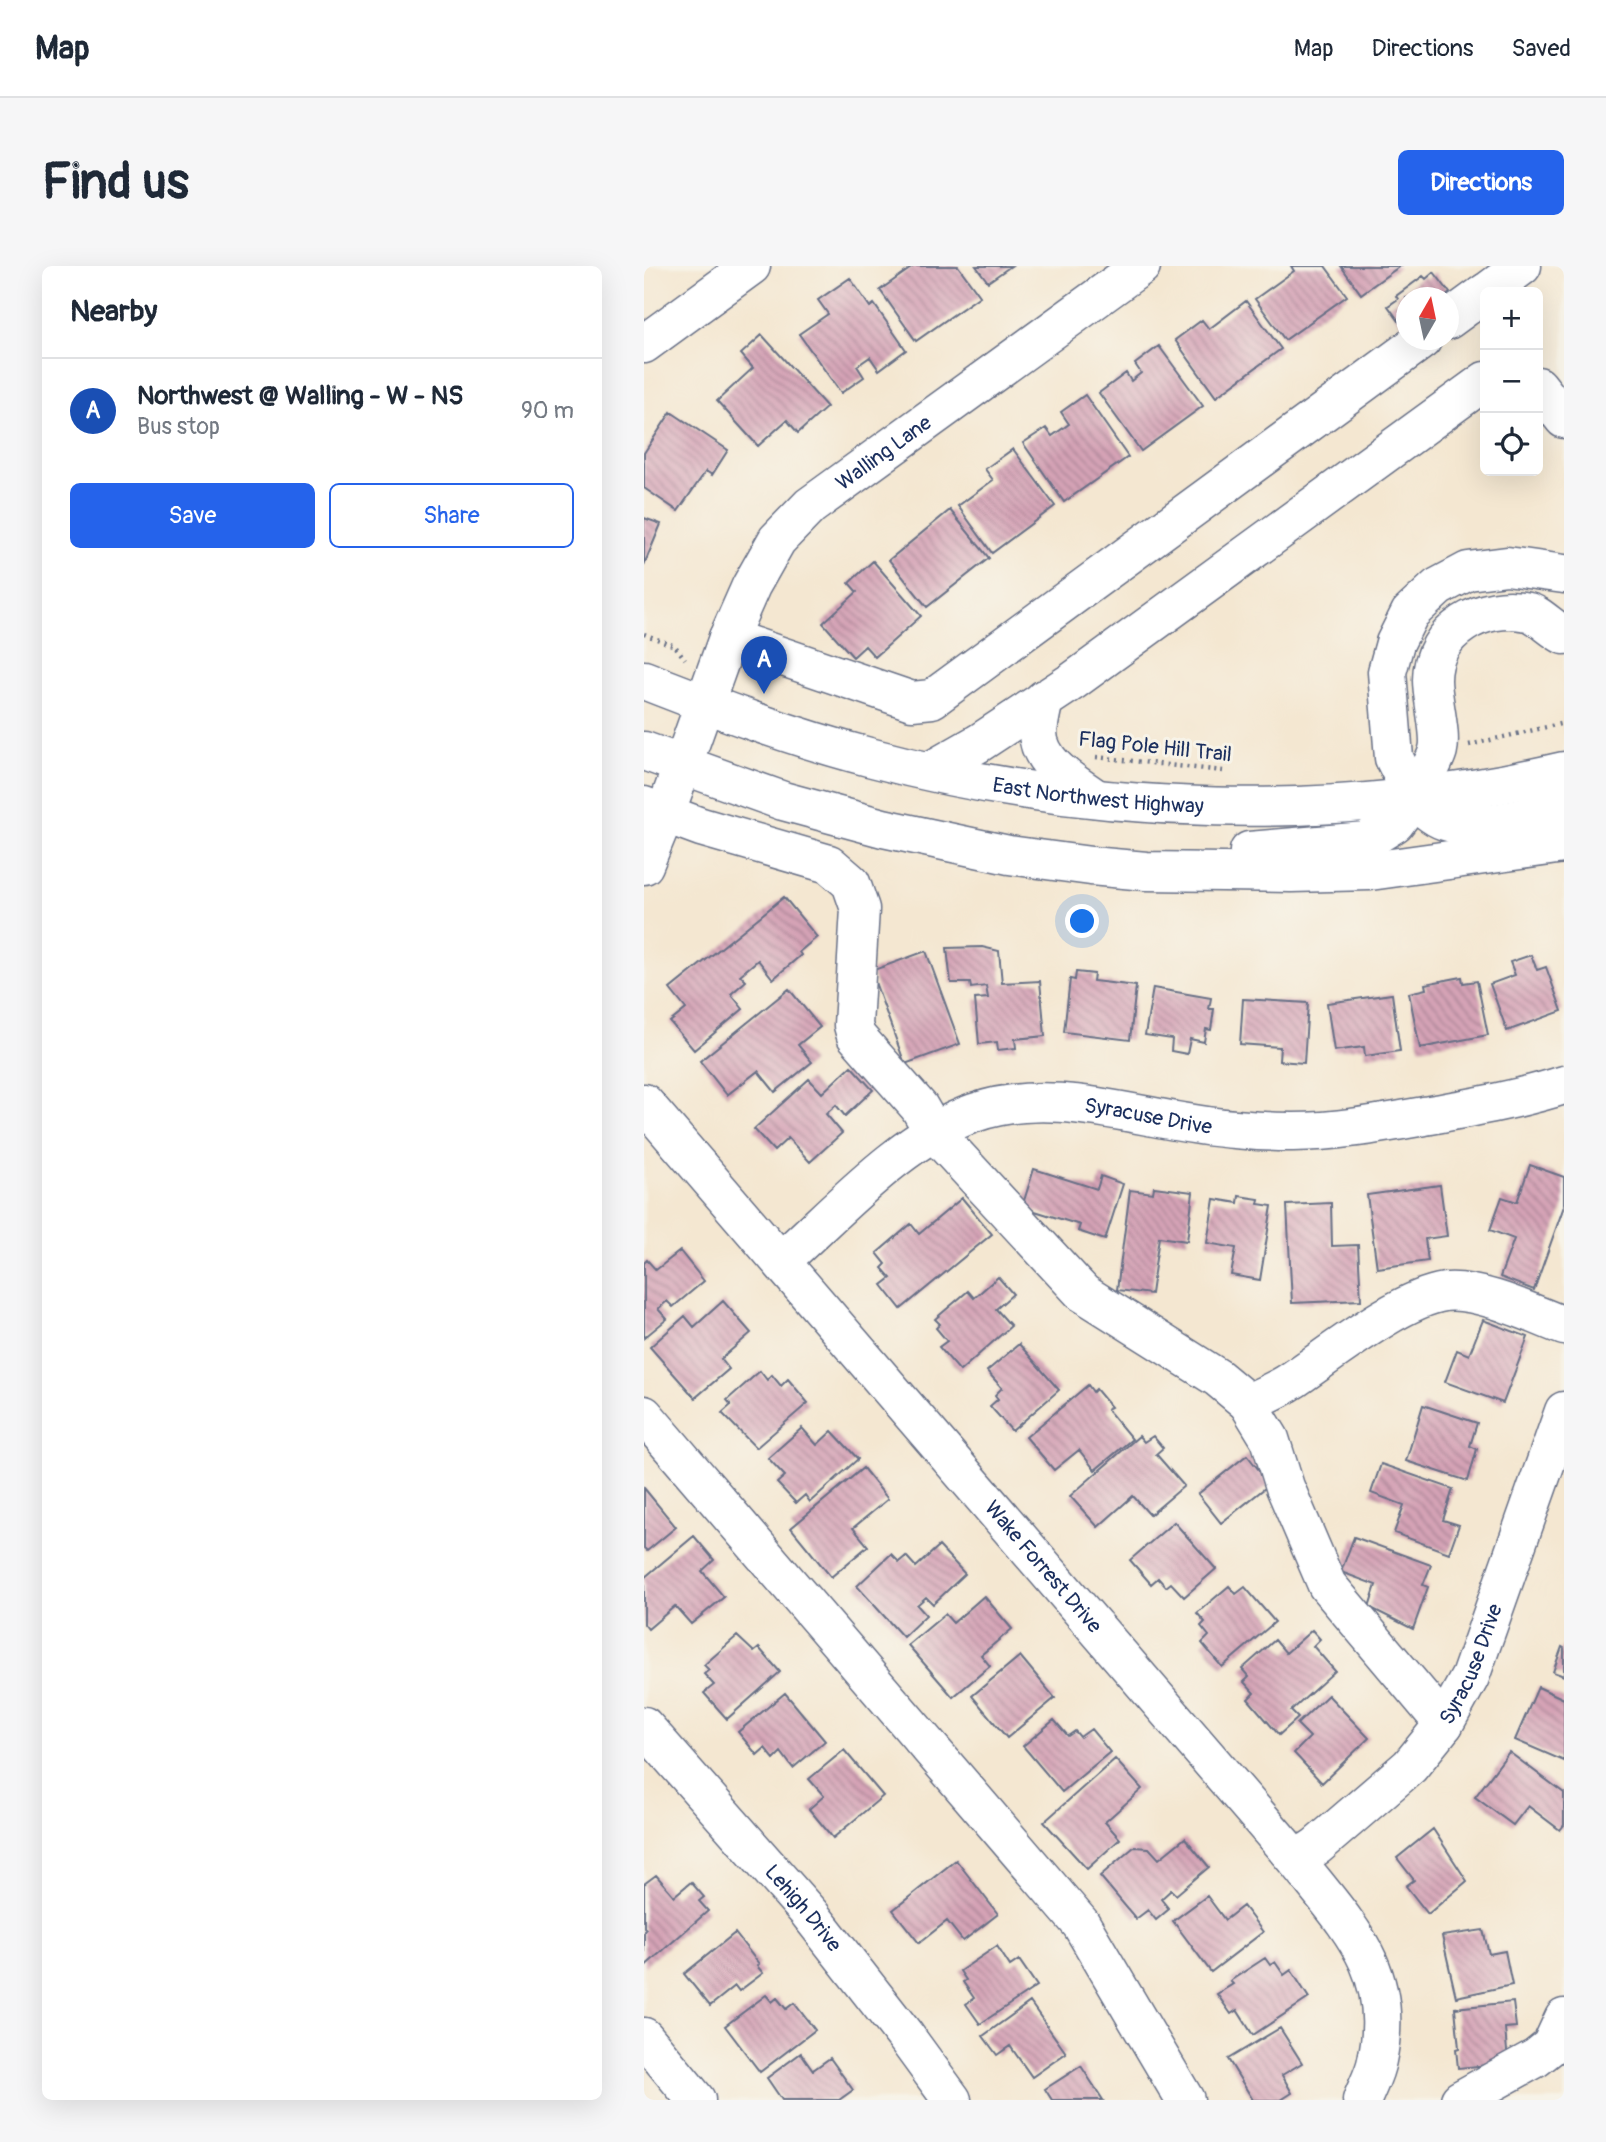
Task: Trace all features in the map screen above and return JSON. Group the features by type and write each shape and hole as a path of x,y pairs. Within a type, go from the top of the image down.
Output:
{"street":[{"path":"644,344 751,266"},
{"name":"Walling Lane","path":"644,865 655,810 683,765 728,638 751,586 777,540 810,506 1141,266"},
{"path":"1494,287 1522,266"},
{"path":"1459,312 1480,297"},
{"path":"728,638 912,701 932,699 1408,350"},
{"path":"930,771 979,743 1073,681 1480,385"},
{"path":"1543,392 1564,419"},
{"path":"1564,574 1507,566 1468,571 1438,587 1410,613 1395,643 1387,672 1394,758 1414,798 1426,810 1443,820 1459,824 1477,824 1527,817 1564,808"},
{"path":"1146,871 1258,849 1366,841 1395,823 1414,798 1438,750 1432,678 1434,664 1446,639 1469,620 1485,612 1500,609 1548,612 1545,624 1564,635"},
{"name":"East Northwest Highway","path":"644,680 705,704 870,758 970,781 1095,798 1222,807 1309,807 1414,798 1564,771"},
{"path":"1044,699 1038,733 1042,752 1066,777 1095,798"},
{"path":"644,751 783,800 944,842 1009,855 1146,871 1370,871 1564,844"},
{"path":"655,810 701,827 829,864 851,883 860,909 853,1025 856,1036 919,1107 933,1131 1083,1293 1218,1378 1248,1403 1270,1439 1285,1486 1327,1585 1444,1724"},
{"name":"Syracuse Drive","path":"782,1260 899,1154 933,1131 974,1112 1013,1104 1055,1103 1231,1129 1294,1132 1358,1127 1447,1112 1524,1098 1564,1085"},
{"name":"Wake Forrest Drive","path":"644,1102 1296,1860 1360,1942 1379,1986 1381,2015 1377,2060 1362,2100"},
{"path":"1248,1403 1288,1383 1390,1315 1424,1298 1446,1292 1465,1293 1499,1301 1564,1326"},
{"name":"Syracuse Drive","path":"1296,1860 1317,1846 1410,1766 1444,1724 1470,1678 1564,1411"},
{"path":"644,1415 1081,1924 1185,2100"},
{"name":"Lehigh Drive","path":"644,1726 809,1913 952,2100"},
{"path":"1460,2100 1536,2058 1551,2046 1564,2018"},
{"path":"644,2037 696,2100"}],"path":[{"path":"644,634 675,646 685,659"},
{"path":"1438,750 1496,740 1564,723"},
{"name":"Flag Pole Hill Trail","path":"1095,757 1234,772"}],"building":[{"path":"914,266 958,266 980,296 916,341 880,290"},
{"path":"976,266 1011,266 988,282"},
{"path":"1291,266 1325,266 1347,296 1285,340 1255,299 1294,271"},
{"path":"1341,266 1400,266 1361,294"},
{"path":"1434,272 1445,287 1408,287 1423,276 1426,279"},
{"path":"850,278 870,307 874,304 906,350 879,370 870,357 857,366 864,377 841,393 799,334 828,314 818,300"},
{"path":"1396,300 1396,317 1388,306"},
{"path":"1246,301 1281,349 1216,397 1175,340 1202,320 1209,329"},
{"path":"762,335 827,407 798,433 787,420 758,446 717,401 753,368 741,354"},
{"path":"1159,346 1203,406 1141,451 1099,393 1126,373 1131,381 1141,373 1135,364"},
{"path":"1085,395 1128,457 1064,502 1023,443 1046,428 1052,436 1069,424 1061,412"},
{"path":"671,412 728,450 712,475 706,471 678,511 644,488 644,453"},
{"path":"1013,449 1055,506 992,553 958,506 993,480 985,469"},
{"path":"950,510 989,558 927,607 889,560"},
{"path":"644,518 661,524 644,565"},
{"path":"873,561 921,616 875,657 865,646 853,657 823,623 857,592 849,583"},
{"path":"784,897 817,937 773,979 758,960 740,975 746,981 731,994 743,1009 694,1050 670,1022 686,1009 670,989"},
{"path":"982,947 999,951 1002,983 1040,981 1045,1036 1015,1039 1016,1048 998,1050 997,1042 979,1044 975,999 988,998 986,986 971,988 970,983 951,983 947,948"},
{"path":"926,951 960,1044 905,1064 871,971"},
{"path":"1531,955 1537,970 1546,967 1562,1011 1507,1031 1490,984 1515,975 1510,962"},
{"path":"1076,972 1094,974 1093,981 1136,986 1130,1040 1064,1032 1070,979 1075,980"},
{"path":"1462,977 1463,983 1477,981 1488,1035 1420,1048 1409,993 1426,989 1425,984"},
{"path":"1153,988 1211,998 1209,1009 1214,1009 1211,1030 1206,1029 1204,1042 1190,1039 1187,1054 1171,1051 1172,1039 1145,1035"},
{"path":"789,989 820,1027 798,1045 812,1062 775,1092 758,1071 727,1095 700,1061"},
{"path":"1392,994 1400,1051 1365,1056 1364,1047 1334,1051 1327,1003"},
{"path":"1243,999 1308,1003 1304,1063 1279,1061 1280,1047 1240,1044"},
{"path":"851,1066 873,1090 845,1116 836,1105 826,1114 842,1133 810,1162 788,1138 774,1151 754,1129 809,1079 822,1093"},
{"path":"1530,1165 1564,1177 1564,1206 1534,1290 1500,1277 1514,1239 1490,1230 1502,1197 1517,1202"},
{"path":"1034,1169 1097,1189 1101,1176 1123,1184 1105,1240 1078,1231 1080,1225 1022,1207"},
{"path":"1440,1185 1447,1236 1425,1239 1428,1261 1377,1268 1367,1195"},
{"path":"1154,1187 1193,1192 1187,1241 1159,1237 1151,1294 1117,1290 1130,1190 1153,1193"},
{"path":"1239,1196 1259,1199 1258,1204 1272,1206 1260,1280 1231,1275 1236,1248 1207,1243 1214,1199 1238,1203"},
{"path":"962,1198 992,1234 901,1309 882,1285 891,1278 882,1268 886,1264 877,1253 911,1224 919,1234"},
{"path":"1331,1203 1332,1246 1358,1245 1361,1300 1292,1303 1287,1205"},
{"path":"680,1251 704,1281 673,1307 667,1301 658,1309 667,1319 644,1338 644,1263 647,1260 656,1270"},
{"path":"998,1277 1013,1294 996,1309 1011,1326 960,1371 939,1347 947,1341 936,1328 940,1324 935,1319 968,1291 974,1298"},
{"path":"723,1301 751,1333 721,1359 729,1369 695,1398 650,1347 685,1316 694,1327"},
{"path":"1483,1320 1528,1337 1503,1403 1445,1382 1457,1350 1469,1355"},
{"path":"1019,1344 1059,1390 1012,1431 990,1406 998,1399 995,1395 1002,1388 987,1371"},
{"path":"760,1371 767,1380 772,1375 781,1386 788,1379 808,1403 756,1448 722,1413 731,1405 727,1400"},
{"path":"1088,1385 1093,1392 1096,1389 1111,1407 1107,1409 1132,1439 1095,1470 1079,1450 1054,1470 1026,1437"},
{"path":"1423,1405 1477,1423 1470,1446 1477,1449 1468,1481 1406,1461"},
{"path":"802,1428 817,1445 832,1431 858,1459 810,1502 805,1495 796,1503 777,1483 785,1476 768,1458"},
{"path":"1139,1436 1144,1442 1153,1436 1163,1448 1156,1454 1184,1486 1150,1515 1133,1496 1098,1527 1070,1496"},
{"path":"1247,1455 1270,1484 1221,1523 1198,1494"},
{"path":"1381,1464 1453,1489 1443,1520 1459,1525 1449,1553 1394,1533 1404,1505 1371,1493"},
{"path":"863,1468 888,1499 853,1528 868,1546 831,1577 791,1528"},
{"path":"644,1488 676,1527 647,1551 644,1548"},
{"path":"1174,1522 1216,1569 1184,1597 1171,1583 1166,1587 1158,1578 1151,1584 1130,1560"},
{"path":"694,1536 714,1560 702,1571 724,1597 691,1624 675,1606 648,1629 644,1624 644,1578"},
{"path":"1354,1537 1431,1565 1423,1585 1428,1587 1413,1629 1369,1607 1376,1585 1341,1572"},
{"path":"939,1546 965,1574 933,1604 926,1597 917,1605 926,1615 903,1637 857,1586 891,1554 899,1562 906,1556 916,1567"},
{"path":"1229,1586 1236,1594 1245,1587 1275,1622 1222,1667 1202,1643 1209,1636 1201,1626 1205,1622 1197,1613"},
{"path":"984,1596 1012,1629 981,1655 990,1666 953,1697 908,1645 945,1614 953,1623"},
{"path":"1312,1630 1320,1639 1313,1646 1335,1671 1291,1711 1298,1718 1279,1735 1248,1699 1254,1693 1244,1682 1249,1677 1242,1669 1275,1640 1286,1653"},
{"path":"737,1636 754,1652 759,1648 780,1672 727,1719 704,1693 714,1685 704,1674 709,1670 704,1665"},
{"path":"1562,1647 1564,1648 1564,1676 1553,1672"},
{"path":"1020,1656 1055,1698 1007,1738 972,1696"},
{"path":"1538,1687 1564,1699 1564,1761 1515,1740"},
{"path":"785,1693 825,1741 793,1768 781,1752 774,1759 765,1748 757,1755 738,1732"},
{"path":"1328,1695 1369,1738 1322,1783 1294,1753 1310,1737 1297,1724"},
{"path":"1054,1720 1068,1736 1075,1731 1080,1737 1091,1729 1110,1752 1062,1792 1023,1746"},
{"path":"844,1750 883,1796 833,1838 809,1809 824,1796 809,1779"},
{"path":"1509,1752 1564,1793 1564,1825 1560,1830 1528,1806 1513,1825 1475,1797"},
{"path":"1115,1759 1142,1789 1105,1822 1120,1839 1087,1869 1044,1822"},
{"path":"1433,1829 1467,1881 1428,1914 1406,1886 1414,1880 1397,1858"},
{"path":"1185,1838 1209,1867 1176,1895 1171,1890 1161,1899 1169,1909 1156,1920 1148,1910 1136,1919 1100,1876 1134,1847 1149,1848 1159,1859"},
{"path":"956,1860 998,1914 963,1941 947,1921 919,1943 893,1910"},
{"path":"656,1875 674,1896 691,1882 704,1897 699,1901 708,1911 644,1967 644,1884"},
{"path":"1207,1896 1225,1920 1243,1906 1263,1932 1211,1972 1173,1921"},
{"path":"1483,1930 1489,1954 1505,1951 1512,1985 1456,1997 1442,1936"},
{"path":"735,1933 763,1973 739,1991 735,1986 710,2006 684,1974"},
{"path":"997,1946 1010,1966 1019,1960 1037,1986 980,2024 966,2004 974,1998 963,1982 966,1980 960,1971"},
{"path":"1265,1958 1270,1965 1275,1962 1284,1975 1291,1970 1309,1998 1253,2035 1237,2010 1231,2014 1217,1994 1233,1984 1230,1981"},
{"path":"766,1995 772,2002 777,1998 786,2009 794,2003 815,2030 760,2072 725,2026"},
{"path":"1030,2002 1066,2053 1032,2077 1010,2046 997,2055 983,2036"},
{"path":"1513,2002 1516,2027 1505,2028 1508,2063 1458,2068 1455,2008"},
{"path":"1280,2028 1302,2063 1282,2075 1292,2093 1281,2100 1253,2100 1228,2059"},
{"path":"801,2053 813,2070 830,2058 853,2090 839,2100 782,2100 767,2078"},
{"path":"1081,2066 1103,2100 1052,2100 1045,2089"}],"place":[{"name":"Northwest @ Walling - W - NS","path":"764,694"}]}
